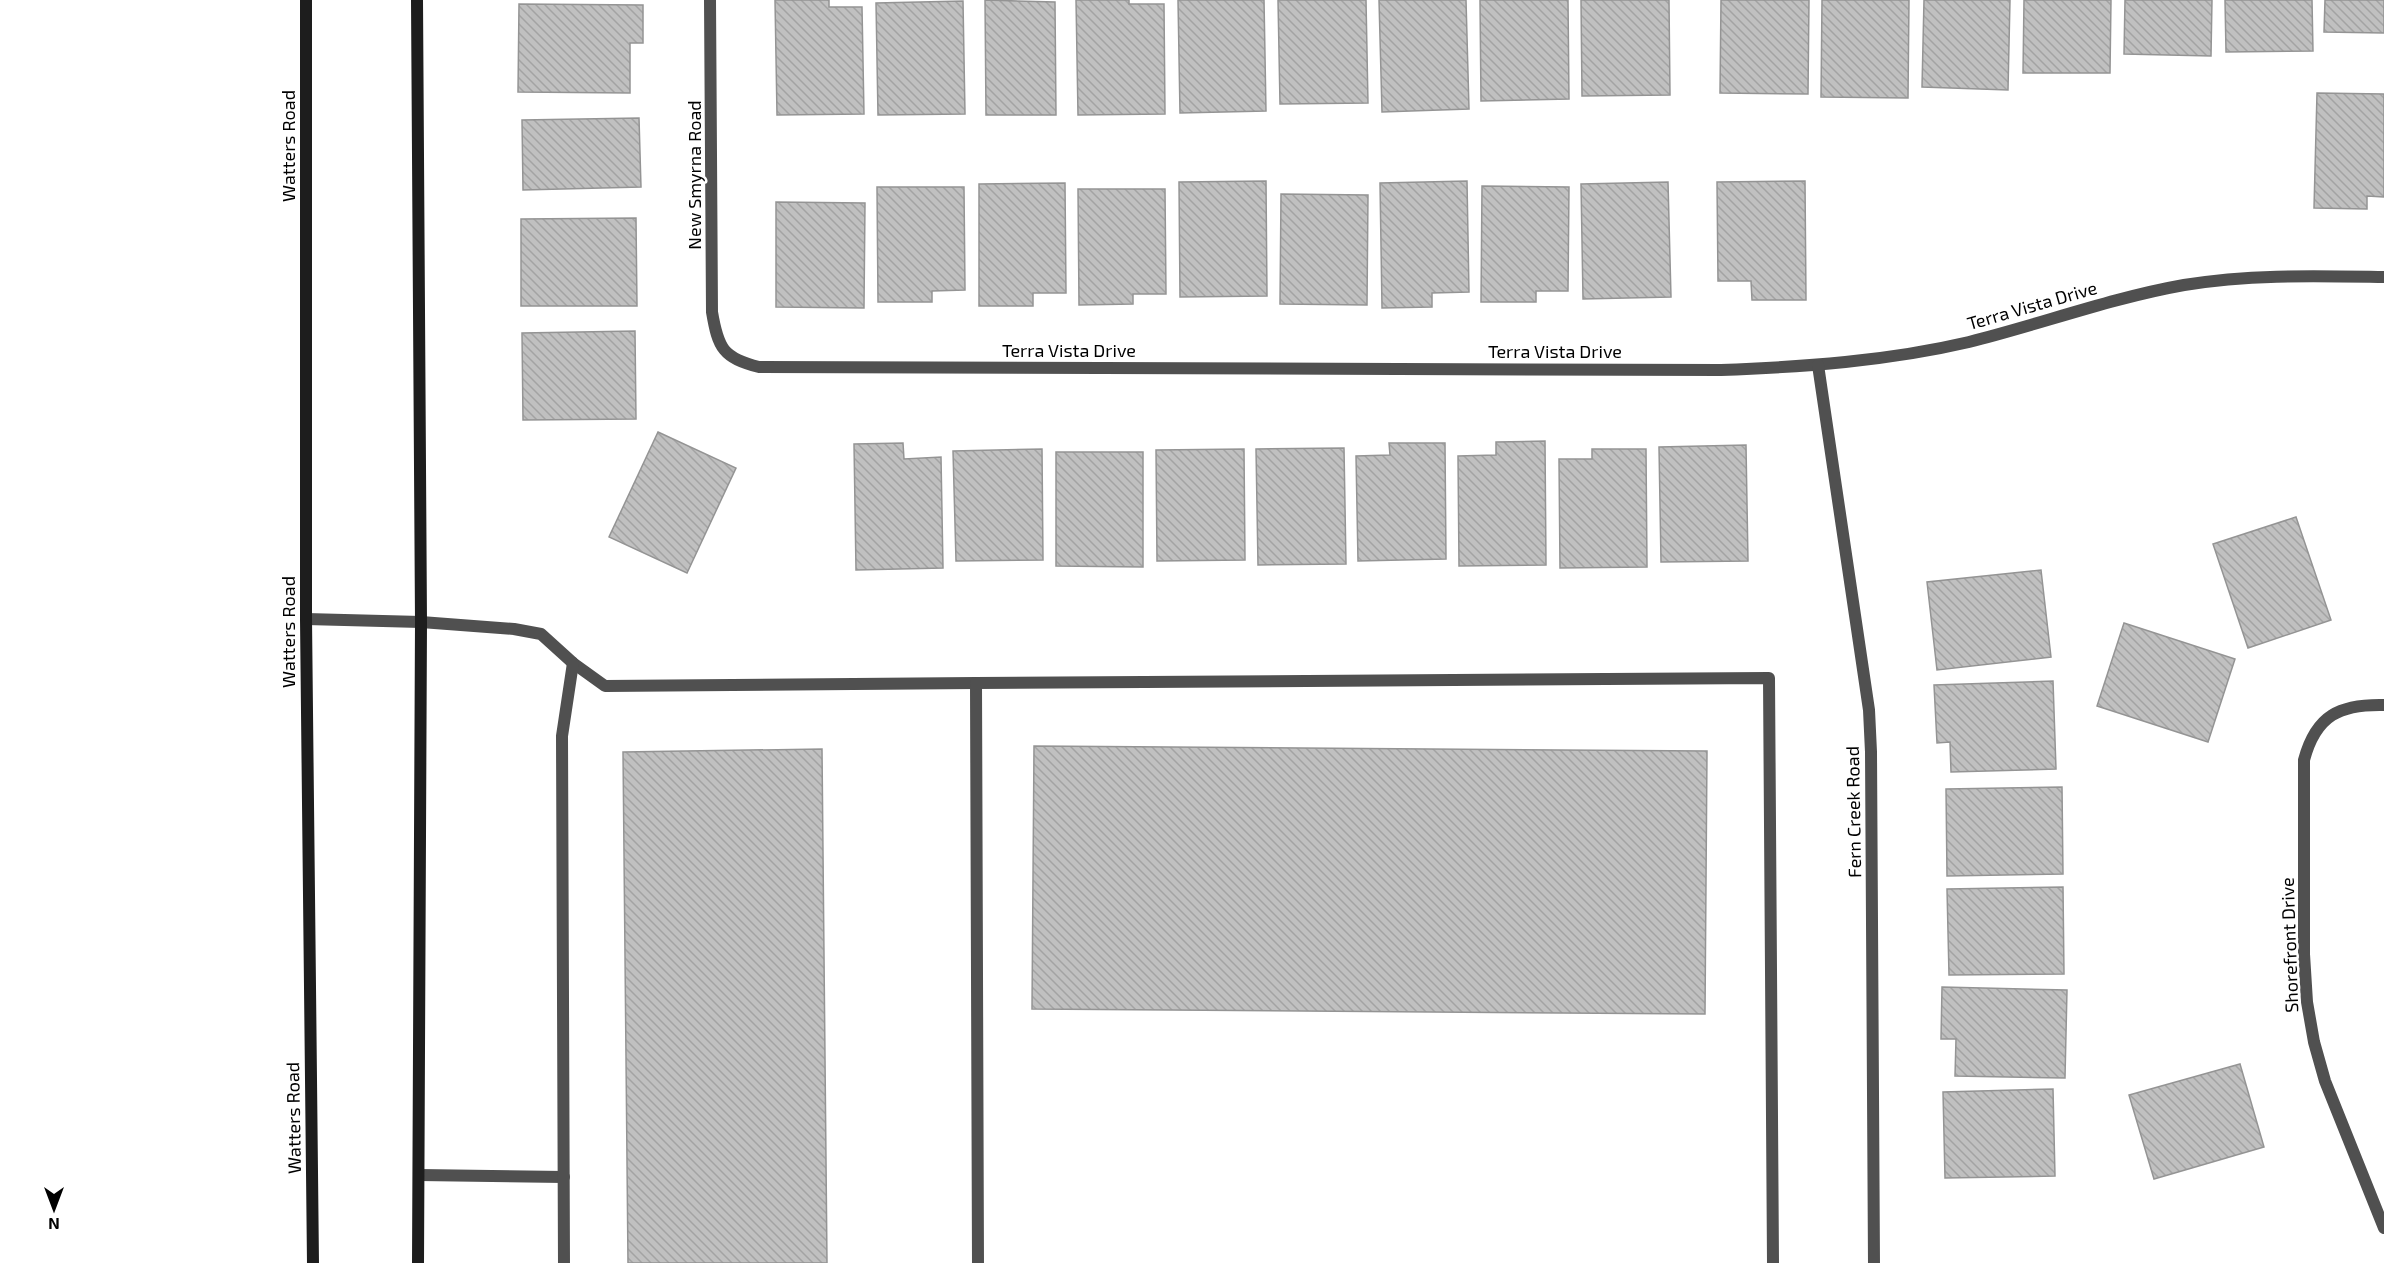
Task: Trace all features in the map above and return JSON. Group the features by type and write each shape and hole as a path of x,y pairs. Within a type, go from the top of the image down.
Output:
{"main road":[{"name":"Watters Road","path":"306,0 306,619 313,1263"},
{"path":"417,0 421,622 418,1263"}],"street":[{"name":"New Smyrna Road","path":"710,0 712,312 716,335 722,349"},
{"name":"Terra Vista Drive","path":"722,349 738,362 759,367 1721,370 1818,364 1967,342 2106,303 2184,285 2260,277 2384,277"},
{"name":"Fern Creek Road","path":"1818,364 1869,710 1874,1263"},
{"path":"306,619 421,622 514,629 541,634 573,663 605,686 1770,678 1773,1263"},
{"path":"564,1263 562,736 573,663"},
{"path":"976,683 978,1263"},
{"name":"Shorefront Drive","path":"2384,705 2361,705 2337,711 2320,723 2309,740 2304,760 2304,954 2307,1002 2314,1042 2325,1081 2384,1228"},
{"path":"418,1175 564,1177"}],"building":[{"path":"775,0 829,0 829,7 862,7 864,114 777,115"},
{"path":"985,0 1055,2 1056,115 986,115"},
{"path":"1076,0 1129,0 1129,4 1164,4 1165,114 1078,115"},
{"path":"1178,0 1264,0 1266,111 1180,113"},
{"path":"1278,0 1366,0 1368,103 1280,104"},
{"path":"1379,0 1466,0 1469,109 1382,112"},
{"path":"1480,0 1568,0 1569,99 1481,101"},
{"path":"1581,0 1669,0 1670,95 1582,96"},
{"path":"1721,0 1809,0 1808,94 1720,93"},
{"path":"1822,0 1909,0 1908,98 1821,97"},
{"path":"1924,0 2010,0 2008,90 1922,87"},
{"path":"2024,0 2111,0 2110,73 2023,73"},
{"path":"2125,0 2212,0 2211,56 2124,54"},
{"path":"2225,0 2312,0 2313,51 2226,52"},
{"path":"2325,0 2384,0 2384,33 2324,32"},
{"path":"963,1 965,114 878,115 876,3"},
{"path":"519,4 643,5 643,43 630,43 630,93 518,92"},
{"path":"2317,93 2384,94 2384,197 2367,196 2367,209 2314,208"},
{"path":"639,118 641,187 523,190 522,120"},
{"path":"1266,181 1267,296 1180,297 1179,182"},
{"path":"1467,181 1469,292 1432,293 1432,307 1382,308 1380,183"},
{"path":"1805,181 1806,300 1752,300 1751,281 1718,281 1717,182"},
{"path":"1668,182 1671,297 1583,299 1581,184"},
{"path":"1065,183 1066,293 1033,293 1033,306 979,306 979,184"},
{"path":"1482,186 1569,187 1568,291 1536,291 1536,302 1481,302"},
{"path":"877,187 964,187 965,290 932,291 932,302 878,302"},
{"path":"1078,189 1165,189 1166,294 1133,294 1133,304 1079,305"},
{"path":"1281,194 1368,195 1367,305 1280,304"},
{"path":"776,202 865,203 864,308 776,307"},
{"path":"636,218 637,306 521,306 521,219"},
{"path":"635,331 636,419 523,420 522,333"},
{"path":"658,432 736,468 687,573 609,537"},
{"path":"1545,441 1546,565 1459,566 1458,456 1496,455 1496,442"},
{"path":"903,443 904,459 941,457 943,568 856,570 854,444"},
{"path":"1389,443 1445,443 1446,559 1358,561 1356,456 1390,455"},
{"path":"1746,445 1748,561 1661,562 1659,447"},
{"path":"1344,448 1346,564 1258,565 1256,449"},
{"path":"1042,449 1043,560 956,561 953,451"},
{"path":"1244,449 1245,560 1157,561 1156,450"},
{"path":"1592,449 1646,449 1647,567 1560,568 1559,459 1592,459"},
{"path":"1056,452 1143,452 1143,567 1056,566"},
{"path":"2296,517 2331,620 2248,648 2213,544"},
{"path":"2041,570 2051,657 1937,670 1927,582"},
{"path":"2124,623 2235,659 2208,742 2097,706"},
{"path":"2053,681 2056,769 1951,772 1950,742 1937,743 1934,685"},
{"path":"1034,746 1707,751 1705,1014 1032,1009"},
{"path":"822,749 827,1263 628,1263 623,752"},
{"path":"2062,787 2063,874 1947,876 1946,789"},
{"path":"2063,887 2064,974 1949,975 1947,889"},
{"path":"1942,987 2067,990 2065,1078 1955,1076 1956,1039 1941,1039"},
{"path":"2240,1064 2264,1147 2154,1179 2129,1095"},
{"path":"2053,1089 2055,1176 1945,1178 1943,1092"}]}
